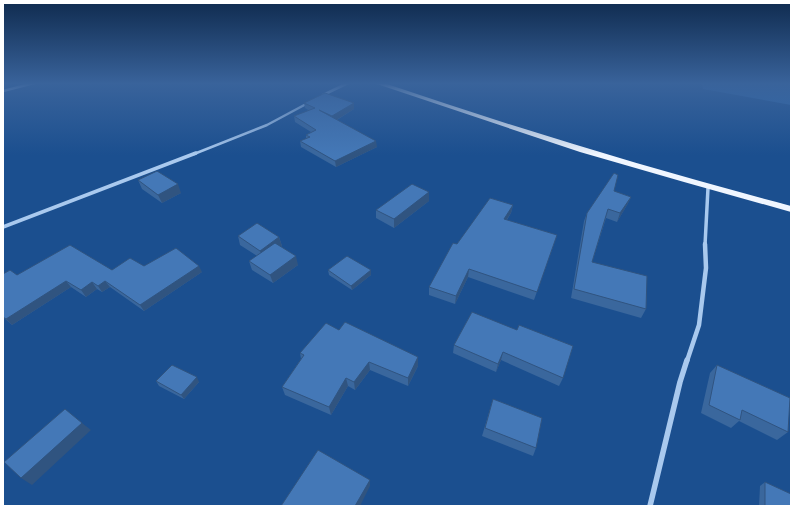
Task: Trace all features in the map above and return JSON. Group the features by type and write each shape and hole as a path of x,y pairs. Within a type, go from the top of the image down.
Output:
{"main road":[{"path":"446,107 541,138 708,188 791,209"}],"street":[{"path":"3,227 229,141 267,125 301,107"},
{"path":"650,506 680,382 699,324 706,268 705,242 708,188"}],"building":[{"path":"312,107 348,107 332,116 319,110 376,141 335,161 300,141 310,137 306,135 316,130 294,116 315,108"},
{"path":"157,171 178,184 158,195 138,180"},
{"path":"614,173 618,175 614,191 631,197 620,213 608,209 592,262 647,276 646,309 574,289 587,213"},
{"path":"412,184 429,192 394,219 376,210"},
{"path":"490,198 513,205 504,219 557,235 537,292 469,269 456,296 429,287 453,243 457,244"},
{"path":"257,223 279,237 260,251 238,236"},
{"path":"275,243 296,256 270,275 249,261"},
{"path":"70,245 112,270 130,258 144,266 176,248 199,266 140,305 105,281 98,286 92,282 81,290 66,281 6,319 3,317 3,274 10,270 17,275"},
{"path":"347,256 371,270 351,286 328,270"},
{"path":"472,312 517,330 519,325 573,346 563,378 503,352 498,364 454,345"},
{"path":"345,322 418,357 408,378 369,362 354,382 346,378 329,407 282,387 304,355 300,353 326,323 339,330"},
{"path":"172,365 197,377 181,395 156,381"},
{"path":"717,365 790,398 788,432 742,410 740,420 709,405"},
{"path":"493,399 542,418 536,448 485,428"},
{"path":"65,409 82,423 21,478 4,462"},
{"path":"318,450 370,480 355,506 281,506"},
{"path":"765,482 791,494 791,506 765,506"}]}
